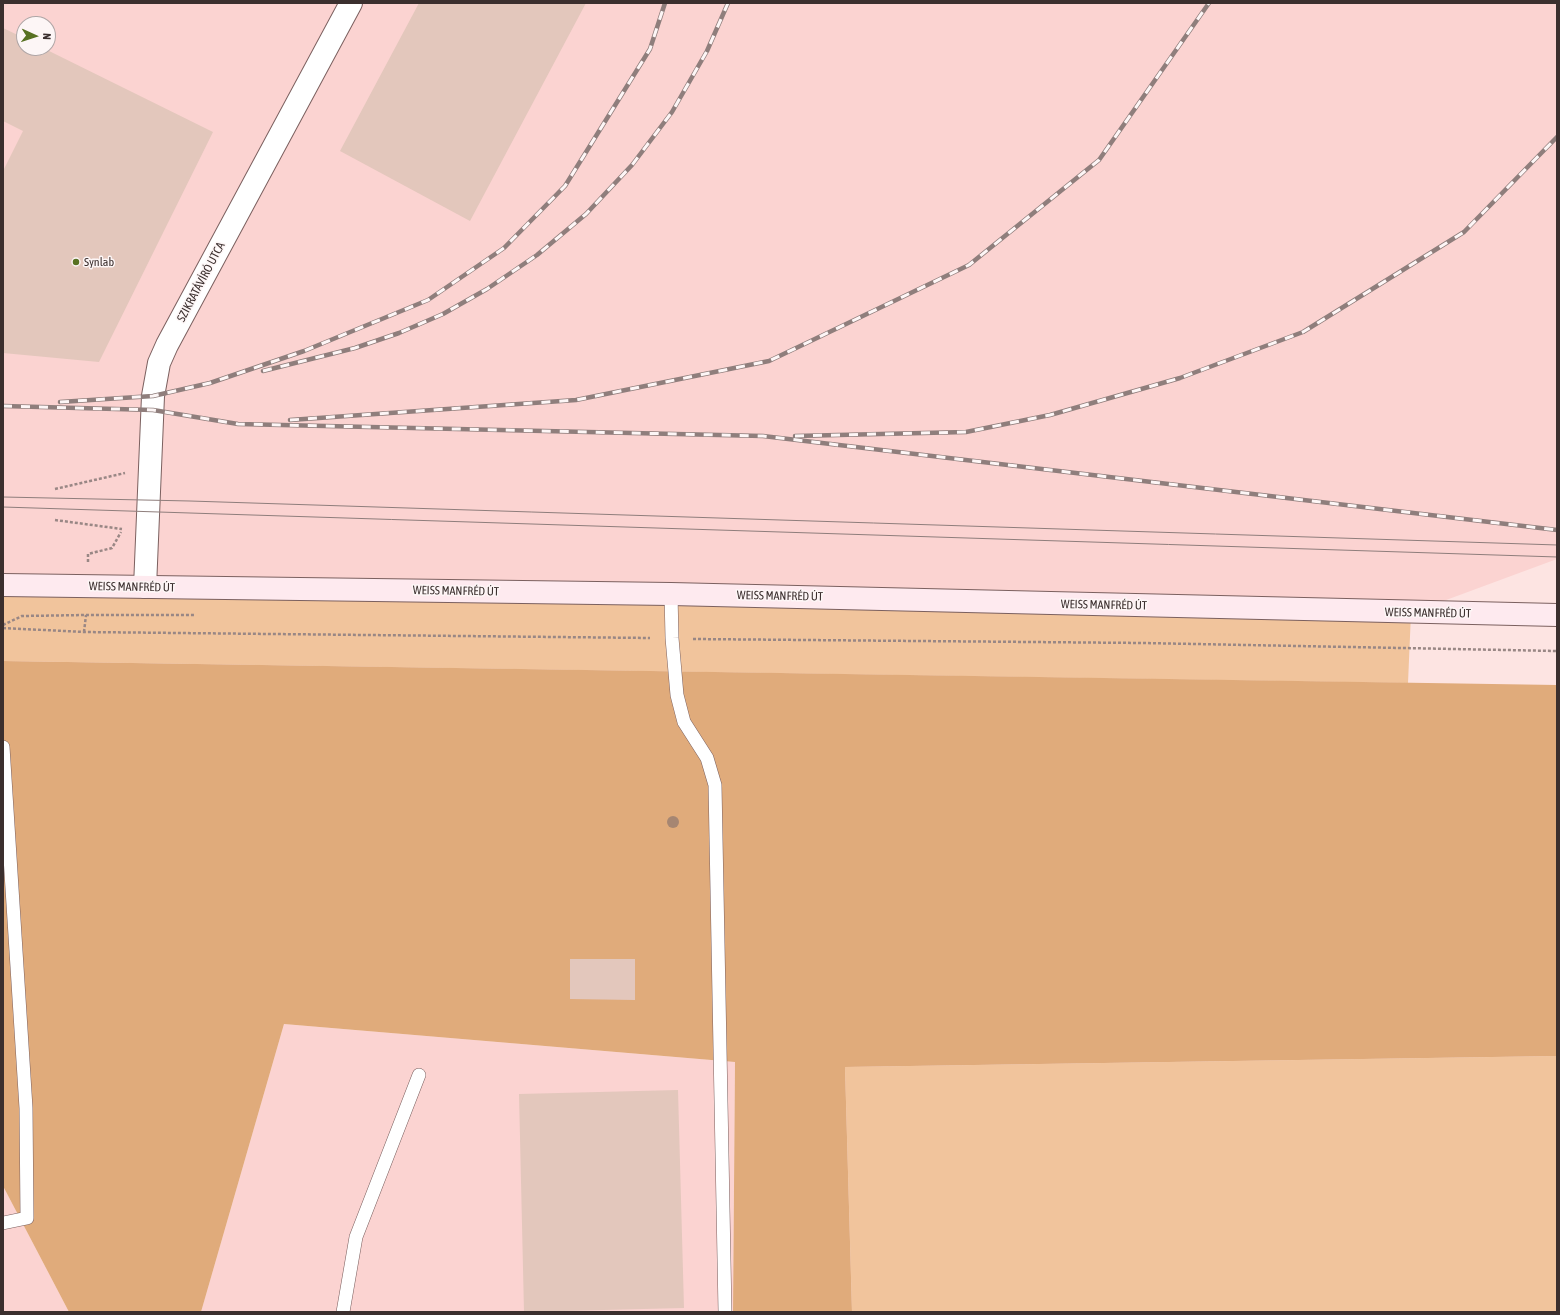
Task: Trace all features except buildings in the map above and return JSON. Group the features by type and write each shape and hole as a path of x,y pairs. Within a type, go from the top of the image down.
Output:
{"main road":[{"name":"WEISS MANFRÉD ÚT","path":"3,585 671,594 1411,613 1557,615"}],"street":[{"name":"SZIKRATÁVÍRÓ UTCA","path":"145,587 153,396 159,363 167,345 351,3"}],"lane":[{"path":"671,594 672,638 677,695 684,722 707,758 715,785 725,1312"},
{"path":"3,747 26,1108 27,1210 27,1218 3,1223"},
{"path":"343,1312 356,1237 419,1075"}],"path":[{"path":"125,481 129,466"},
{"path":"55,489 126,473"},
{"path":"55,520 123,529 112,548 88,554 84,632"},
{"path":"3,628 84,632 1151,643 1557,651"}],"shaded area":[{"path":"3,3 1557,3 1557,559 1411,613 3,585"},
{"path":"3,585 1411,613 1408,683 3,661"},
{"path":"3,661 1557,685 1557,1056 845,1067 852,1312 733,1312 735,1062 284,1024 201,1312 69,1312 3,1186"},
{"path":"284,1024 735,1062 733,1312 201,1312"},
{"path":"1557,1056 1557,1312 852,1312 845,1067"},
{"path":"3,1186 69,1312 3,1312"}],"tram line":[{"path":"3,497 190,501 1557,545"},
{"path":"3,507 1557,557"}],"railway":[{"path":"60,402 153,396 210,383 304,351 428,300 504,248 565,186 650,49 665,3"},
{"path":"263,371 355,348 399,333 443,314 487,289 537,255 586,214 632,165 672,112 707,51 728,3"},
{"path":"290,420 576,400 769,361 969,265 1099,160 1209,3"},
{"path":"795,436 966,432 1050,415 1180,378 1303,332 1464,232 1557,137"},
{"path":"3,406 153,410 238,424 763,436 1557,530"}],"place":[{"name":"Synlab","path":"76,262"}]}
